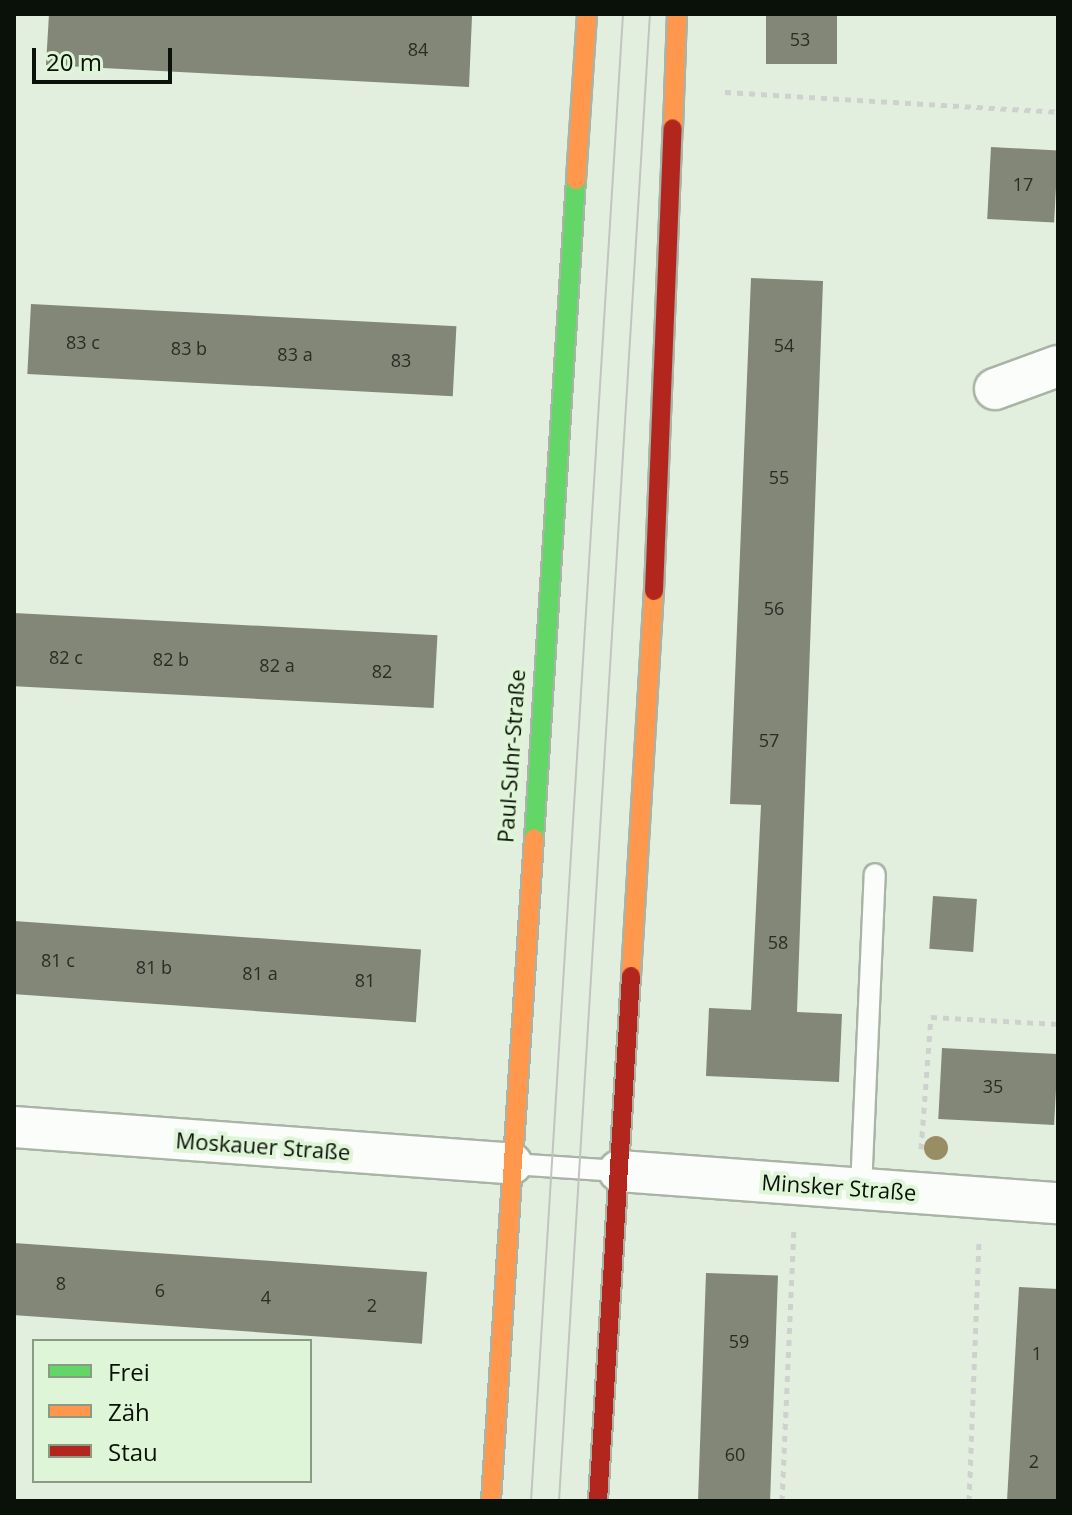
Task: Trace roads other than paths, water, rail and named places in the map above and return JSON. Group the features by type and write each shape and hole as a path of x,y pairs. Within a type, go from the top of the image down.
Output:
{"street":[{"name":"Paul-Suhr-Straße","path":"491,1501 587,14"},
{"path":"598,1501 664,436 677,14"},
{"path":"995,389 1058,366"},
{"name":"Moskauer Straße","path":"14,1127 512,1164"},
{"name":"Minsker Straße","path":"619,1171 1058,1203"}],"lane":[{"path":"861,1189 875,874"},
{"path":"512,1164 619,1171"}],"tram line":[{"path":"531,1501 623,14"},
{"path":"559,1501 650,14"}]}
